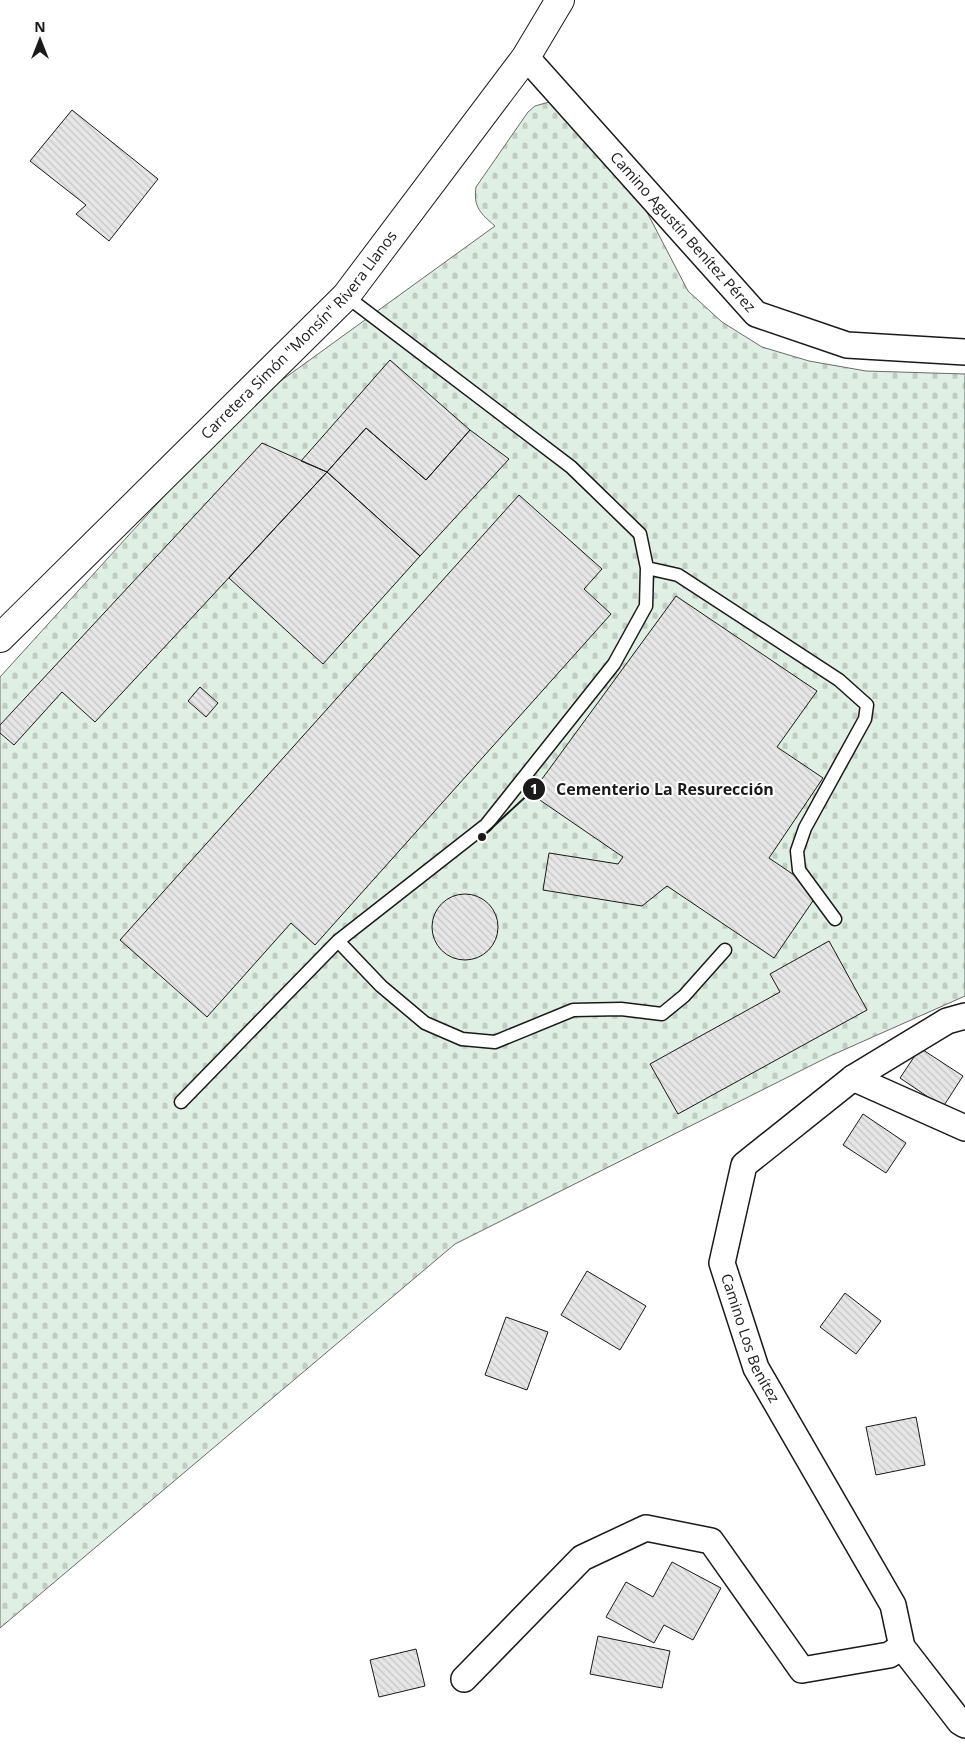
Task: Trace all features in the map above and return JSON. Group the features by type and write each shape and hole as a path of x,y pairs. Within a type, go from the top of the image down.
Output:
{"street":[{"name":"Carretera Simón \"Monsín\" Rivera Llanos","path":"0,638 346,296 526,57 560,0"},
{"name":"Camino Agustín Benítez Pérez","path":"526,57 756,314 848,345 965,352"},
{"name":"Camino Los Benítez","path":"965,1016 947,1021 853,1078 744,1165 722,1263 756,1368 893,1605 902,1647 960,1722 965,1725"},
{"path":"853,1078 965,1128"},
{"path":"464,1679 582,1558 646,1528 711,1541 802,1670 889,1655 902,1647"}],"lane":[{"path":"181,1102 338,942 486,825 614,664 646,606 647,568 640,534 571,468 346,296"},
{"path":"647,568 678,575 839,680 867,705 865,719 805,828 797,851 799,870 835,919"},
{"path":"338,942 381,986 425,1023 462,1038 495,1042 573,1010 621,1009 662,1014 684,996 725,950"}],"green space":[{"path":"549,102 563,104 637,193 688,291 722,322 762,347 809,361 866,371 965,374 965,996 830,1056 455,1244 0,1628 0,677 246,406 495,226 486,218 477,205 476,187 528,112 535,106"}],"building":[{"path":"72,110 158,179 109,241 76,214 86,205 30,161"},
{"path":"390,360 470,430 426,480 366,428 327,472 301,461"},
{"path":"366,428 426,480 470,430 509,459 420,556 327,472"},
{"path":"262,443 327,472 95,722 62,692 14,745 0,733 0,725"},
{"path":"327,472 420,556 323,664 229,578"},
{"path":"519,495 602,569 584,589 611,614 315,945 291,923 207,1017 120,940"},
{"path":"676,596 817,691 777,747 823,778 769,858 819,892 774,958 667,886 642,906 543,890 549,853 618,864 623,857 531,794"},
{"path":"200,687 218,703 206,717 188,701"},
{"path":"465,894 478,896 493,909 496,914 498,927 496,940 483,955 478,958 465,960 452,958 437,945 434,940 432,927 434,914 447,899 452,896"},
{"path":"829,941 867,1010 678,1114 650,1064 780,992 770,974"},
{"path":"920,1048 963,1076 943,1107 900,1078"},
{"path":"863,1114 906,1143 886,1173 843,1145"},
{"path":"587,1271 646,1306 620,1350 561,1315"},
{"path":"845,1293 881,1321 856,1354 820,1327"},
{"path":"506,1317 548,1332 527,1390 485,1375"},
{"path":"916,1417 925,1465 876,1475 866,1427"},
{"path":"672,1562 721,1588 693,1640 664,1625 654,1643 606,1617 626,1582 653,1597"},
{"path":"598,1636 670,1651 662,1688 590,1674"},
{"path":"416,1649 425,1686 379,1697 370,1660"}],"place":[{"name":"Cementerio La Resurección","path":"482,837"}]}
